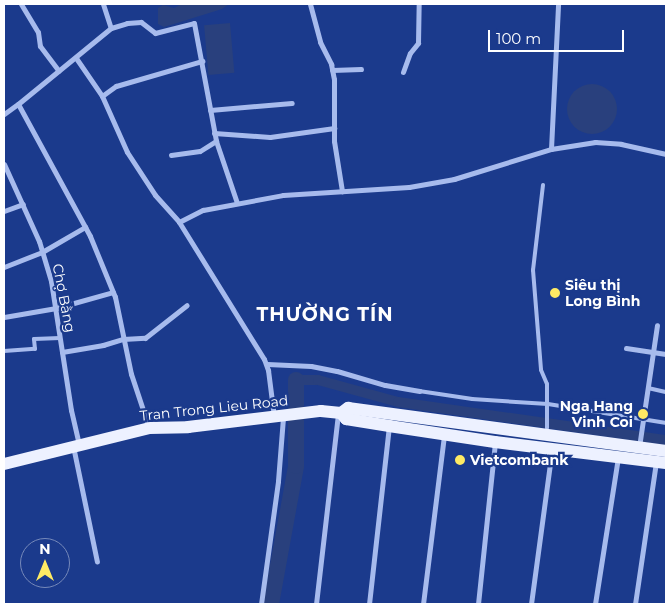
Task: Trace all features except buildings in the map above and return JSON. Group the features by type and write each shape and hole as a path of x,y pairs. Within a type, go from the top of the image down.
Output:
{"main road":[{"name":"Tran Trong Lieu Road","path":"4,464 150,428 279,417 320,411 340,413 348,408 548,432 639,445 666,451"},
{"name":"Tran Trong Lieu Road","path":"340,413 346,419 389,426 495,442 618,456 661,463"}],"street":[{"path":"21,4 38,32 40,46 59,71"},
{"path":"103,4 111,28"},
{"path":"310,4 320,42 332,70 334,128 342,191"},
{"path":"403,72 410,53 418,44 418,4"},
{"path":"551,149 558,4"},
{"path":"4,114 111,28 127,23 141,22 155,33 194,22 214,133 237,203"},
{"path":"76,58 102,96 127,152 155,195 179,222 267,364 279,417 278,481 261,604"},
{"path":"102,96 116,86 202,61"},
{"path":"332,70 361,69"},
{"path":"210,110 292,103"},
{"path":"18,104 86,227 113,292 131,374 150,428"},
{"path":"214,133 270,137 334,128"},
{"path":"171,155 200,151 216,141"},
{"path":"179,222 203,210 283,195 410,187 454,179 551,149 595,142 621,144 666,154"},
{"name":"Chợ Bằng","path":"4,164 23,204 42,252 56,308 76,445 97,562"},
{"path":"4,211 23,204"},
{"path":"4,267 42,252 86,227"},
{"path":"4,317 56,308 113,292"},
{"path":"62,352 104,345 123,339 145,338 187,305"},
{"path":"639,445 657,325"},
{"path":"626,348 666,354"},
{"path":"267,364 311,366 337,370 385,385 419,391"},
{"path":"316,604 340,413"},
{"path":"369,604 389,426"},
{"path":"531,604 552,449 548,432"},
{"path":"423,604 444,434"},
{"path":"478,604 495,442"},
{"path":"595,604 618,456"},
{"path":"635,604 661,463"}],"lane":[{"path":"543,185 533,270 541,370 547,384 548,432"},
{"path":"4,351 35,349 34,339 60,338"},
{"path":"648,388 666,392"},
{"path":"419,391 472,400 548,405 666,423"}],"water":[{"path":"182,4 229,4 222,9 164,27 158,24 158,8 163,5 174,8"},
{"path":"230,23 234,73 208,75 204,25"},
{"path":"597,84 610,91 616,99 616,119 610,127 602,133 587,134 574,127 568,119 567,104 574,91 582,85"}],"waterway":[{"path":"296,380 318,380 398,402 666,440"},
{"path":"271,604 296,466 296,380"}],"place":[{"name":"Siêu thị Long Bình","path":"555,293"},
{"name":"Nga Hang Vinh Coi","path":"643,414"},
{"name":"Vietcombank","path":"460,460"}],"district":[{"name":"THƯỜNG TÍN","path":"325,315"}]}
